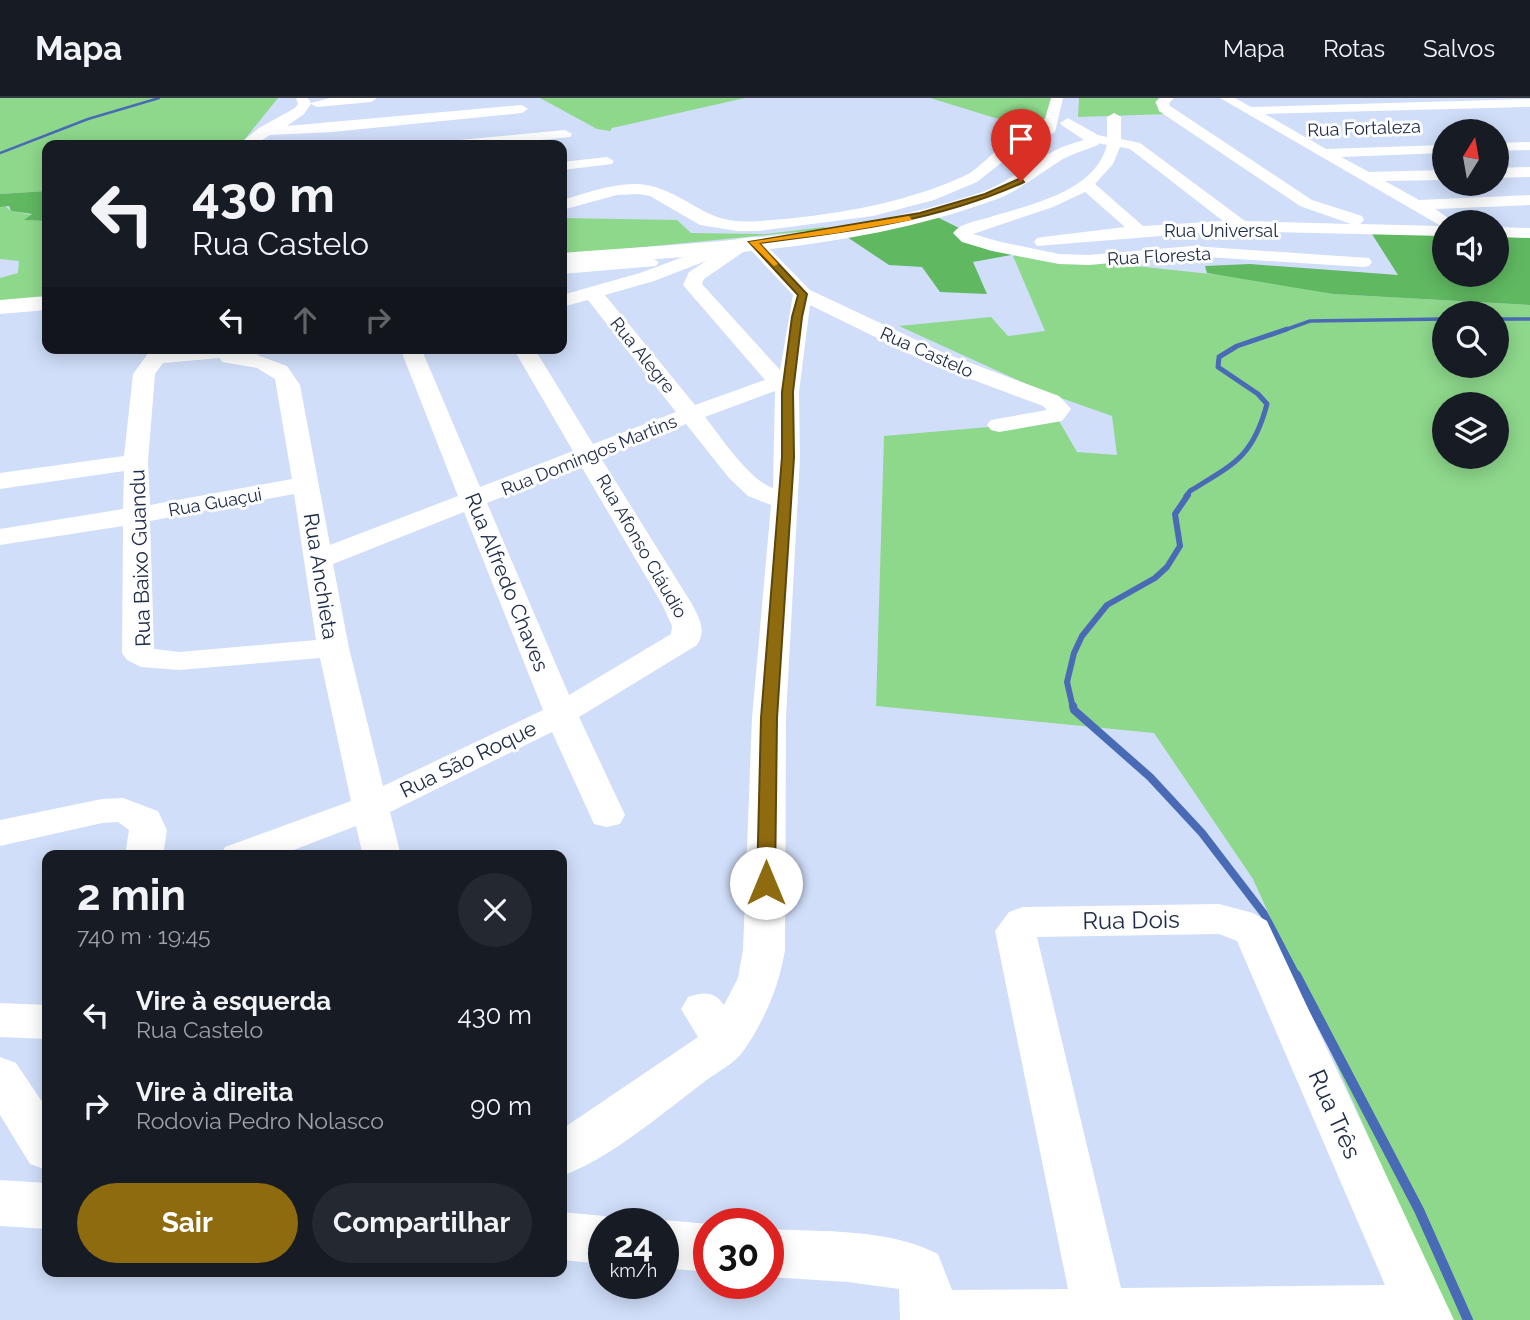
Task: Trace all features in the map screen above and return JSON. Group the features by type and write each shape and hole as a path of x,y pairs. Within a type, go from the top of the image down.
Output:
{"highway":[{"path":"1068,122 1070,98"},
{"path":"1044,138 1068,122"},
{"path":"1068,122 1088,138"},
{"path":"1044,138 1088,138"},
{"path":"1044,138 1058,155"},
{"path":"567,259 743,243 870,226 953,206 1012,185 1088,138"},
{"path":"0,307 42,303"}],"street":[{"path":"301,116 304,107 302,98"},
{"path":"263,138 317,107 315,100 370,98"},
{"path":"263,138 282,130 301,116 505,98"},
{"path":"567,204 616,190 638,189 655,192 697,217 720,225 759,226 897,206 928,197 1011,161 1044,138 1057,98"},
{"path":"1168,98 1162,102 1164,108 1297,197 1342,216 1400,230"},
{"path":"1226,98 1432,215"},
{"path":"1249,111 1530,103"},
{"path":"282,130 525,116 338,140"},
{"path":"1114,117 1113,145 1103,167 1086,184 1139,231"},
{"name":"Rua Fortaleza","path":"1283,131 1310,130"},
{"path":"502,140 565,134"},
{"path":"1088,138 1141,149 1230,225 1278,215 1292,205 1297,197"},
{"path":"1509,147 1530,146"},
{"path":"1324,153 1432,149"},
{"path":"567,165 607,161"},
{"path":"1509,173 1530,172"},
{"path":"1367,177 1432,175"},
{"name":"Rua Floresta","path":"1086,184 1043,204 963,232 968,238 999,247 1072,260 1192,251 1363,262"},
{"path":"1413,205 1526,202"},
{"name":"Rua Universal","path":"999,247 1139,231 1230,225 1432,231"},
{"path":"1509,232 1530,233"},
{"path":"567,300 698,267 743,243"},
{"name":"Rua Castelo","path":"743,243 756,265 803,294 936,358 1051,401 1059,409 1054,416 999,425"},
{"path":"567,270 756,265"},
{"path":"698,267 692,280 695,289 784,387"},
{"name":"Rua Alegre","path":"593,293 749,484 758,491 783,500"},
{"path":"567,1152 631,1110 714,1026 748,1004 759,978 764,950 769,718 789,426 784,387 803,294"},
{"name":"Rua Baixo Guandu","path":"195,354 157,357 150,363 145,374 136,462 138,653 145,658 179,661 333,648"},
{"name":"Rua Anchieta","path":"214,354 265,363 282,371 286,377 320,559 333,648 381,850"},
{"name":"Rua Alfredo Chaves","path":"413,354 561,713 607,815"},
{"name":"Rua Afonso Cláudio","path":"527,354 677,604 687,626 686,638"},
{"name":"Rua Domingos Martins","path":"320,559 691,414 784,387"},
{"path":"0,481 136,462"},
{"name":"Rua Guaçui","path":"0,537 305,484"},
{"name":"Rua São Roque","path":"255,850 372,806 561,713 686,638"},
{"path":"0,833 102,811 124,810 145,820 148,830 145,850"},
{"name":"Rua Dois","path":"1100,1315 1015,931 1023,922 1219,919 1239,923"},
{"name":"Rua Três","path":"1239,923 1252,932 1258,943 1425,1316"},
{"path":"0,1020 42,1022"},
{"path":"0,1076 42,1141"},
{"path":"0,1203 42,1206"},
{"path":"567,1236 588,1238"},
{"path":"784,1254 904,1264 919,1271 927,1318 1100,1315 1425,1316"}],"green space":[{"path":"0,98 278,98 244,140 42,140 42,191 0,194"},
{"path":"540,98 745,98 612,128 610,131 597,129"},
{"path":"930,98 1060,98 1048,119 1005,121"},
{"path":"1079,98 1159,98 1155,102 1157,106 1169,114 1078,117"},
{"path":"42,191 42,221 24,220 32,214 11,211 9,206 0,207 0,194"},
{"path":"5,206 11,211 32,215 26,220 42,221 42,298 0,301 0,278 18,273 19,261 0,259 0,207"},
{"path":"935,216 975,236 1022,253 973,262 987,294 940,292 922,267 889,265 841,233"},
{"path":"567,218 677,220 691,233 766,234 824,227 829,229 567,255"},
{"path":"1370,231 1432,233 1432,287 1509,287 1509,235 1530,236 1530,305 1509,304 1509,301 1333,294 1207,273 1205,266 1250,264 1398,275"},
{"path":"1022,253 1045,258 1136,254 1126,265 1239,277 1333,294 1458,301 1432,301 1432,378 1509,378 1509,304 1530,305 1530,1320 1451,1320 1253,879 1154,733 876,706 884,436 1059,421 1077,452 1117,455 1112,416 1044,392 899,326 991,317 1008,336 1045,331 1013,256"}],"waterway":[{"path":"0,153 88,119 159,98"},
{"path":"1282,331 1310,321 1432,319"},
{"path":"1509,319 1530,319"},
{"path":"1186,496 1230,466 1248,448 1267,404 1258,394 1218,367 1219,357 1237,346 1287,329"},
{"path":"1073,708 1067,682 1074,653 1082,636 1107,605 1155,578 1167,567 1180,546 1175,514 1188,495"},
{"path":"1073,706 1074,710 1150,777 1202,833 1264,914 1297,977"},
{"path":"1296,975 1419,1210 1468,1320"}],"slow traffic":[{"path":"774,264 753,242 909,218"}],"route":[{"path":"766,883 769,718 788,457 788,392 799,303 803,294 753,242 896,221 988,196 1021,181"}]}
